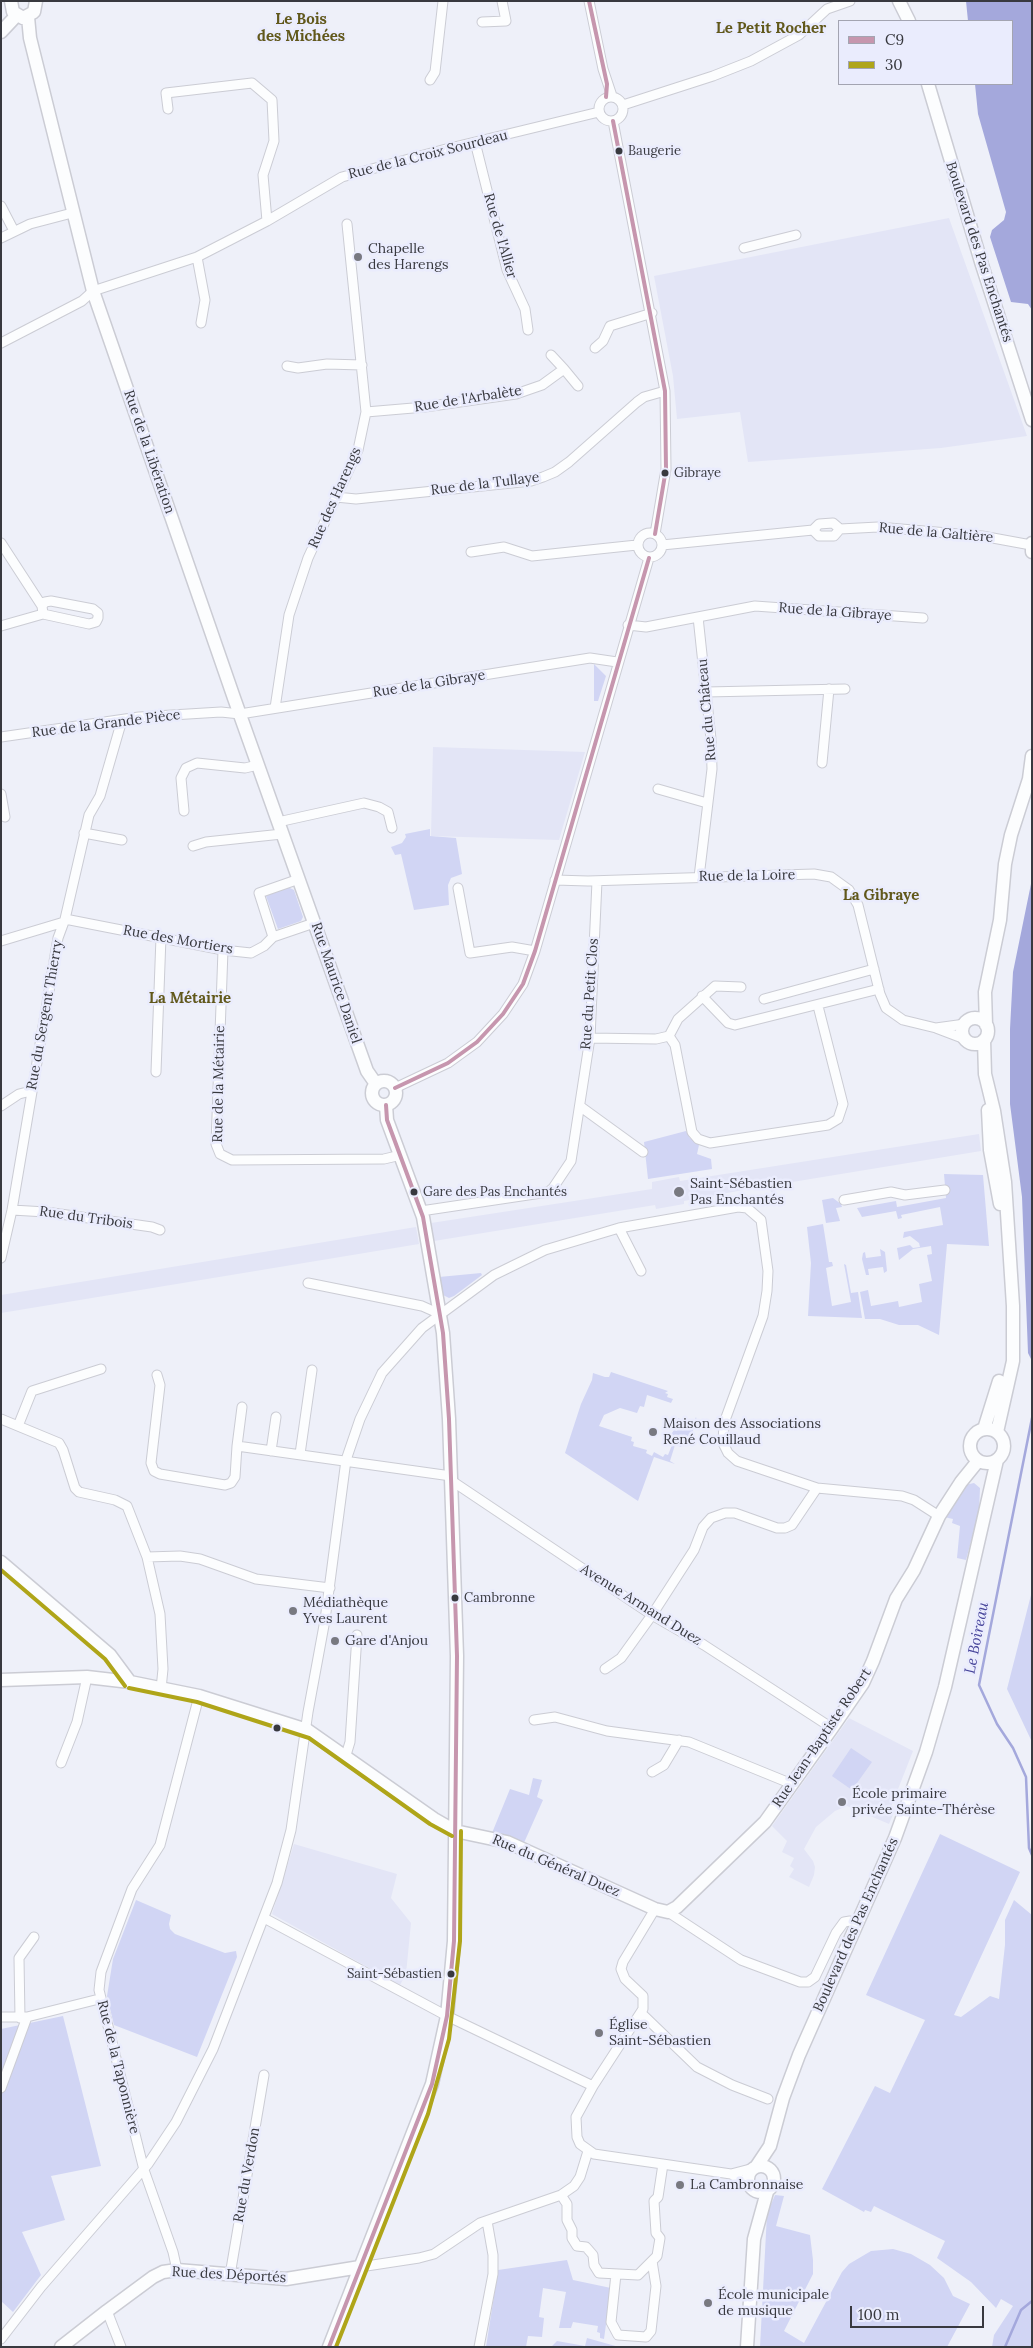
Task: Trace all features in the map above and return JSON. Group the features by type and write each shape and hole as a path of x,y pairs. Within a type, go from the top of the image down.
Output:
{"street":[{"name":"Rue de la Libération","path":"11,1 12,10 22,16 30,38 72,213 93,291 299,879"},
{"path":"430,80 435,72 443,1"},
{"path":"482,22 506,21 502,1"},
{"path":"589,1 609,97"},
{"path":"623,105 713,76 751,61 799,35 827,9 850,1"},
{"path":"900,1 909,20"},
{"path":"1,32 22,16 34,12 36,3"},
{"path":"168,110 166,93 252,83 272,100 274,141 263,175 267,221"},
{"name":"Boulevard des Pas Enchantés","path":"928,85 982,265 1032,420"},
{"path":"609,97 620,100 623,105 621,116 613,121 603,118 599,112 602,101 609,97"},
{"name":"Rue de la Croix Sourdeau","path":"1,343 82,301 93,291 198,257 267,221 342,177 599,112"},
{"path":"613,121 666,391 668,442 666,468 655,534"},
{"name":"Rue de l'Allier","path":"475,142 507,270 525,308 528,330"},
{"path":"1,206 14,231"},
{"path":"1,238 30,224 72,213"},
{"name":"Rue des Harengs","path":"275,708 289,615 308,558 358,450 366,412 347,224"},
{"path":"744,248 796,235"},
{"path":"198,257 205,300 202,323"},
{"path":"595,348 603,341 610,326 652,313"},
{"path":"551,356 578,386"},
{"path":"287,366 298,368 327,364 362,365"},
{"name":"Rue de l'Arbalète","path":"366,412 425,407 516,394 542,385 564,369"},
{"name":"Rue de la Tullaye","path":"336,497 356,498 543,478 569,462 644,397 666,391"},
{"name":"Rue de la Galtière","path":"662,545 814,530 819,536 834,536 840,529 878,528 1004,539 1031,547"},
{"path":"395,1088 448,1063 478,1042 514,999 527,975 617,662 649,558 658,554 662,545 660,538 655,534 643,535 637,545"},
{"path":"1,543 43,610"},
{"path":"471,552 504,547 532,556 637,545"},
{"path":"637,545 640,553 649,558"},
{"path":"1,626 43,610 89,624 96,622 98,618 98,613 94,609 51,600 45,602 43,610"},
{"name":"Rue de la Gibraye","path":"628,625 646,627 754,606 923,618"},
{"name":"Rue du Château","path":"698,617 711,739 712,769 698,876"},
{"name":"Rue de la Gibraye","path":"240,714 590,658 617,662"},
{"path":"822,763 829,689"},
{"path":"706,692 845,689"},
{"name":"Rue de la Grande Pièce","path":"1,737 122,720 221,712 240,714"},
{"name":"Rue du Sergent Thierry","path":"1,1258 12,1210 58,938 65,921 89,815 100,796 122,720"},
{"path":"985,992 962,1032 968,1041 978,1044 984,1040 988,1031 986,1025 985,992 1000,920 1007,850 1029,779 1032,756"},
{"path":"184,811 181,778 186,768 197,763 245,768 258,765"},
{"path":"658,789 707,803"},
{"path":"1,794 5,817"},
{"path":"278,822 364,804 379,807 388,812 392,828"},
{"path":"84,833 122,840"},
{"path":"193,846 206,842 282,834"},
{"name":"Rue de la Loire","path":"555,880 597,881 698,876 814,874 837,880 849,890 858,905 882,1002 893,1015 903,1020 936,1028 968,1041"},
{"path":"273,937 259,893 299,879"},
{"name":"Rue Maurice Daniel","path":"299,879 367,1071 376,1084"},
{"name":"Rue du Petit Clos","path":"422,1214 548,1192 553,1188 571,1161 576,1120 581,1107 590,1038 597,881"},
{"path":"458,888 470,953 512,947 535,951"},
{"name":"Rue des Mortiers","path":"1,941 65,921 223,950 250,953 264,946 273,937 314,923"},
{"path":"156,1072 161,938"},
{"name":"Rue de la Métairie","path":"223,950 216,1144 220,1154 232,1160 384,1159 401,1155"},
{"path":"764,999 874,969"},
{"path":"590,1038 656,1039 669,1036 678,1019 715,986 741,987"},
{"path":"702,996 728,1023 735,1025 818,1006 879,989"},
{"path":"669,1036 676,1045 692,1132 698,1139 710,1143 828,1125 838,1119 843,1104 818,1006"},
{"path":"968,1022 980,1019 986,1025"},
{"name":"Rue de la Loire","path":"936,1028 968,1022"},
{"name":"Boulevard des Pas Enchantés","path":"747,2347 757,2189 748,2177 770,2146 796,2062 895,1838 926,1752 945,1687 997,1460 1004,1448 1002,1439 997,1432 1013,1360 1012,1320 1007,1234 990,1150 989,1095 985,1074 984,1040"},
{"name":"Boulevard des Pas Enchantés","path":"968,1041 985,1074"},
{"path":"386,1081 395,1088 394,1099 386,1105 378,1104 373,1098 372,1090 376,1084 386,1081"},
{"path":"1,1106 19,1094 31,1091"},
{"path":"329,2347 432,2084 447,2016 454,1941 456,1656 449,1419 440,1314 422,1214 387,1120 386,1105"},
{"path":"581,1107 644,1152"},
{"path":"844,1200 891,1192 905,1195 944,1190"},
{"path":"1,2339 41,2287 144,2170 176,2122 213,2049 264,1918 284,1859 297,1802 306,1730 330,1588 346,1460 363,1412 382,1374 422,1328 494,1276 527,1257 583,1237 619,1228 738,1207 747,1208 762,1220 768,1271 767,1291 763,1316 724,1423 723,1443 728,1453 737,1461 817,1488 902,1496 914,1500 939,1516"},
{"name":"Rue du Tribois","path":"12,1210 46,1212 152,1227 160,1230"},
{"path":"619,1228 641,1271"},
{"path":"308,1283 422,1306 440,1314"},
{"name":"Boulevard des Pas Enchantés","path":"988,1499 977,1459 970,1444 973,1437 984,1429 1003,1368 1012,1320"},
{"path":"18,1426 32,1391 100,1369"},
{"path":"300,1454 312,1370"},
{"path":"157,1375 160,1385 151,1463 154,1471 225,1485 231,1483 235,1477 242,1406"},
{"path":"271,1450 276,1417"},
{"path":"1,1419 59,1443 63,1450 74,1488 79,1492 115,1500 127,1506 147,1556 160,1614 163,1668 161,1688"},
{"path":"984,1429 997,1432"},
{"path":"237,1446 346,1460 452,1479"},
{"path":"977,1459 997,1460"},
{"name":"Rue Jean-Baptiste Robert","path":"668,1912 677,1907 764,1822 863,1683 896,1599 917,1564 939,1516 977,1459"},
{"name":"Avenue Armand Duez","path":"452,1479 652,1615 704,1645 832,1728"},
{"path":"605,1669 621,1658 652,1615 694,1550 703,1528 712,1518 725,1513 735,1513 777,1528 785,1528 792,1524 817,1488"},
{"path":"147,1556 180,1556 200,1559 256,1579 330,1588"},
{"path":"1,1562 112,1658 130,1682"},
{"path":"346,1755 350,1742 357,1634"},
{"path":"104,1678 112,1658"},
{"path":"1,1680 87,1677 130,1682 199,1696 306,1730 346,1755 455,1831"},
{"path":"61,1763 77,1722 87,1677"},
{"name":"Rue de la Taponnière","path":"177,2270 173,2252 144,2170 100,1999 101,1972 132,1889 160,1845 199,1696"},
{"path":"534,1720 555,1717 607,1730 689,1742 792,1784"},
{"path":"652,1772 664,1765 679,1740"},
{"name":"Rue du Général Duez","path":"455,1831 506,1842 655,1909 668,1912"},
{"path":"655,1909 623,1962 621,1969 625,1979 644,1998 644,2005 641,2013 593,2086 576,2117 575,2126 580,2144 594,2154 731,2174 757,2189"},
{"path":"668,1912 741,1960 800,1982 808,1982 815,1977 836,1933 844,1922 857,1923"},
{"path":"264,1918 447,2016 593,2086"},
{"path":"1,2088 23,2017 19,1958 34,1937"},
{"path":"1,2017 23,2017 100,1999"},
{"path":"641,2013 697,2067 732,2085 768,2099"},
{"name":"Rue du Verdon","path":"230,2275 264,2075"},
{"name":"Boulevard des Pas Enchantés","path":"757,2189 774,2184 770,2146"},
{"path":"360,2267 434,2254 480,2223 561,2195 574,2186 580,2178 588,2151"},
{"path":"561,2195 567,2204 567,2220 572,2230 572,2238 577,2246 586,2247 593,2255 594,2265 599,2273 638,2275 657,2256 660,2238 656,2233 654,2201 658,2197 663,2164"},
{"path":"731,2174 764,2166 772,2172"},
{"path":"479,2347 492,2274 493,2255 487,2220"},
{"path":"616,2274 611,2322 618,2335 646,2337 652,2331 656,2286 652,2262"},
{"name":"Rue des Déportés","path":"61,2347 153,2277 177,2270 286,2279 360,2267"},
{"path":"107,2311 121,2347"}],"shaded area":[{"path":"949,218 1027,436 941,448 748,462 740,412 677,419 673,376 654,276"},
{"path":"594,664 606,676 598,701 594,701"},
{"path":"433,747 585,752 559,840 431,836"},
{"path":"430,829 430,836 456,838 462,874 451,878 448,885 449,905 414,910 401,854 395,855 391,847 402,843 406,837 405,834"},
{"path":"288,887 294,890 303,917 301,921 278,929 266,896"},
{"path":"686,1131 690,1138 699,1145 697,1154 711,1159 712,1169 648,1179 644,1142"},
{"path":"979,1134 981,1151 774,1185 775,1192 771,1192 769,1186 754,1188 684,1201 684,1204 656,1209 655,1205 434,1241 431,1223 652,1189 652,1182 679,1177 680,1181"},
{"path":"944,1174 983,1175 989,1246 947,1244 939,1335 918,1325 899,1325 880,1319 865,1319 860,1292 868,1290 871,1306 898,1301 899,1307 922,1302 919,1284 932,1281 927,1255 932,1254 931,1246 913,1249 899,1260 897,1248 910,1245 913,1248 920,1247 919,1243 910,1236 903,1238 904,1232 943,1225 940,1207 901,1215 902,1218 898,1219 896,1211 862,1217 857,1208 896,1201 897,1207 946,1198"},
{"path":"833,1198 842,1207 836,1208 840,1221 826,1223 822,1200"},
{"path":"823,1224 829,1262 832,1262 833,1266 826,1268 832,1306 851,1302 844,1264 846,1265 851,1293 858,1292 862,1318 808,1316 811,1263 807,1227"},
{"path":"416,1227 419,1244 1,1313 1,1295"},
{"path":"880,1249 885,1252 887,1271 884,1273 883,1267 868,1269 869,1275 866,1275 862,1259 863,1253 865,1252 866,1258 881,1256"},
{"path":"481,1273 482,1275 454,1296 449,1298 441,1294 439,1277"},
{"path":"611,1372 668,1391 665,1393 668,1394 667,1397 673,1399 671,1403 647,1395 644,1407 640,1406 637,1413 620,1408 604,1415 599,1426 632,1437 633,1446 647,1450 646,1453 652,1456 654,1452 663,1457 665,1454 668,1455 672,1445 669,1443 670,1440 682,1445 681,1447 675,1445 670,1461 675,1464 654,1457 638,1501 565,1453 593,1373 609,1377"},
{"path":"696,1417 697,1421 689,1440 684,1441 670,1436 674,1430 677,1431 681,1421 678,1418 693,1424"},
{"path":"974,1483 980,1488 979,1512 966,1560 957,1558 960,1526 952,1523 953,1519 944,1517 965,1485"},
{"path":"1032,1591 1032,1742 1007,1689"},
{"name":"École primaire privée Sainte-Thérèse","path":"849,1718 913,1751 891,1807 895,1810 889,1824 847,1806 835,1811 816,1827 804,1849 815,1867 809,1887 789,1877 794,1869 790,1866 794,1858 782,1852 787,1841 772,1826"},
{"path":"851,1748 872,1762 852,1790 832,1776"},
{"path":"533,1778 542,1780 537,1797 543,1800 523,1845 492,1833 510,1789 529,1795"},
{"path":"940,1834 1020,1872 954,2015 961,2017 990,1996 999,1999 1005,1945 1005,1920 1014,1900 1032,1915 1032,2347 992,2347 994,2335 1013,2306 1001,2299 996,2308 971,2282 937,2258 945,2241 874,2206 871,2212 865,2210 864,2212 822,2189 875,2086 890,2093 925,2020 866,1995"},
{"path":"294,1844 397,1874 391,1898 411,1923 406,1974 400,1985 272,1914"},
{"path":"136,1900 171,1915 170,1929 175,1934 225,1953 236,1951 237,1957 197,2057 114,2025 107,1996 113,1959"},
{"path":"63,2016 101,2166 51,2176 65,2220 22,2232 41,2275 13,2312 1,2301 1,2029"},
{"path":"775,2195 784,2196 776,2226 810,2235 813,2260 813,2274 784,2331 804,2343 842,2272 849,2264 871,2251 893,2249 911,2254 930,2265 944,2278 953,2296 970,2304 947,2347 760,2347 767,2214"},
{"path":"567,2260 573,2280 611,2288 604,2339 600,2338 600,2333 597,2332 598,2326 573,2322 571,2328 559,2328 566,2292 543,2288 539,2317 544,2318 542,2337 528,2336 526,2347 486,2347 498,2270"},
{"path":"587,2338 619,2347 551,2347 557,2341 585,2346"}],"water":[{"path":"966,1 1032,1 1032,310 1028,304 1011,302 990,237 992,230 1004,220 1006,212 978,114 975,85 1013,85 1013,20 968,20"},
{"path":"1032,879 1032,1361 1028,1353 1022,1197 1010,1104 1010,1029 1013,972"}],"waterway":[{"name":"Le Boireau","path":"1032,1418 979,1685 997,1724 1013,1748 1026,1777 1029,1848 1032,1855"},
{"name":"Le Boireau","path":"1005,2347 1021,2310 1032,2301"}],"transit line":[{"name":"C9","path":"589,1 607,84 606,97"},
{"name":"C9","path":"613,121 665,391 666,469 655,534"},
{"name":"C9","path":"395,1088 448,1063 477,1042 503,1014 523,984 535,951 649,558"},
{"name":"C9","path":"329,2347 432,2084 447,2016 454,1941 457,1656 449,1419 443,1333 423,1217 387,1120 386,1105"},
{"name":"30","path":"1,1570 105,1659 125,1686"},
{"name":"30","path":"129,1688 197,1702 309,1738 430,1824 452,1836"},
{"name":"30","path":"336,2347 428,2114 449,2039 460,1941 461,1831"}],"place":[{"name":"Baugerie","path":"619,151"},
{"name":"Chapelle des Harengs","path":"358,257"},
{"name":"Gibraye","path":"665,473"},
{"name":"Gare des Pas Enchantés","path":"414,1192"},
{"name":"Saint-Sébastien Pas Enchantés","path":"679,1192"},
{"name":"Maison des Associations René Couillaud","path":"653,1432"},
{"name":"Cambronne","path":"455,1598"},
{"name":"Médiathèque Yves Laurent","path":"293,1611"},
{"name":"Gare d'Anjou","path":"335,1641"},
{"name":"École primaire privée Sainte-Thérèse","path":"842,1802"},
{"name":"Saint-Sébastien","path":"451,1974"},
{"name":"Église Saint-Sébastien","path":"599,2033"},
{"name":"La Cambronnaise","path":"680,2185"},
{"name":"École municipale de musique","path":"708,2303"}],"district":[{"name":"Le Bois des Michées","path":"301,28"},
{"name":"Le Petit Rocher","path":"771,29"},
{"name":"La Gibraye","path":"881,896"},
{"name":"La Métairie","path":"190,999"}]}
